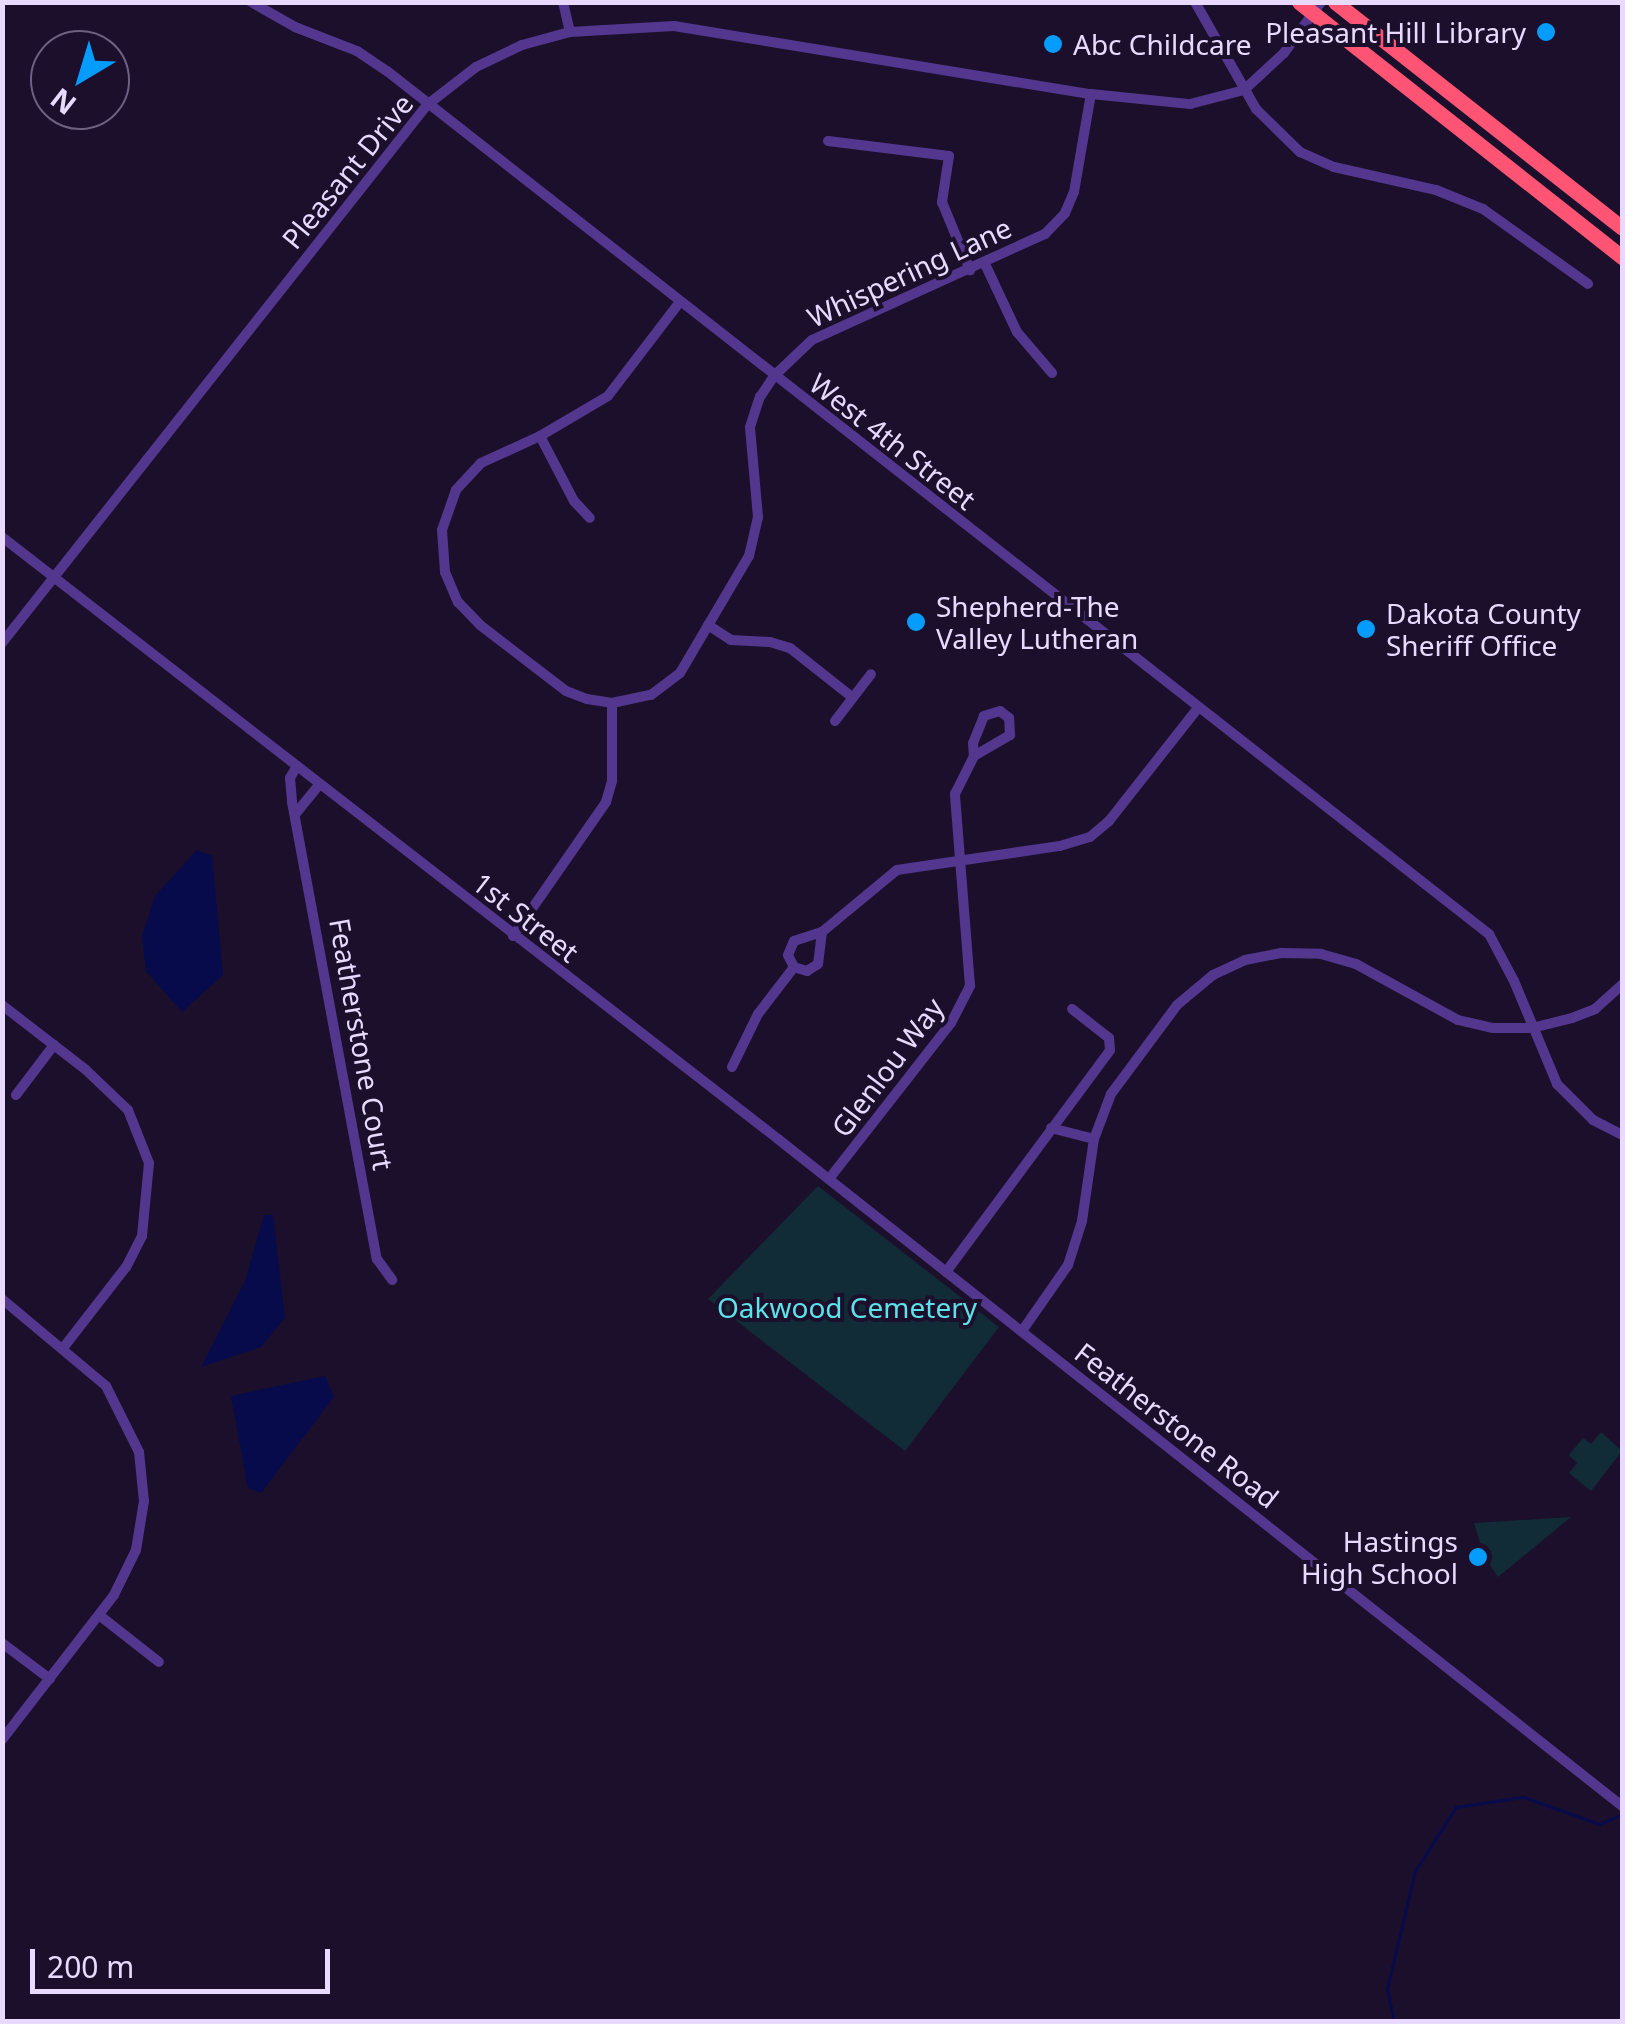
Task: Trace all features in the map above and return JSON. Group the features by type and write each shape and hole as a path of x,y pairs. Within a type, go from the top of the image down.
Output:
{"highway":[{"path":"1299,2 1318,8 1622,257"},
{"path":"1335,2 1622,228"}],"street":[{"name":"West 4th Street","path":"251,2 295,27 357,51 1492,939 1532,1028"},
{"path":"563,2 570,32"},
{"path":"1195,2 1244,90 1273,130 1300,152 1334,167 1436,190 1483,209 1588,284"},
{"name":"Pleasant Drive","path":"2,643 427,104 476,67 522,45 570,32 674,26 1091,94 1190,104 1244,90 1284,53 1318,8"},
{"name":"Whispering Lane","path":"612,703 650,694 680,673 756,538 750,427 760,397 774,376 812,340 1046,234 1065,213 1074,192 1091,94"},
{"path":"828,141 949,156 942,202 970,270"},
{"path":"985,264 1017,332 1052,373"},
{"path":"514,936 606,802 612,782 612,703 566,690 480,624 458,602 445,572 442,530 456,490 481,463 540,436 608,396 680,303"},
{"path":"540,436 574,501 590,518"},
{"name":"1st Street","path":"2,538 1022,1331"},
{"path":"708,625 731,640 779,643 790,648 852,698"},
{"path":"834,721 871,674"},
{"path":"794,968 789,947 801,938 822,932 897,870 1060,846 1090,837 1109,822 1198,708"},
{"name":"Glenlou Way","path":"829,1179 963,1006 972,968 955,794 974,756 972,743 984,716 1000,711 1009,718 1012,730 1005,742 974,756"},
{"name":"Featherstone Court","path":"297,766 289,786 297,812 377,1259 392,1280"},
{"path":"297,812 320,784"},
{"path":"794,968 807,970 818,964 822,932"},
{"path":"1022,1331 1068,1265 1082,1221 1094,1138 1111,1094 1176,1005 1213,975 1245,960 1320,954 1356,964 1458,1020 1493,1028 1532,1028 1594,1008 1622,985"},
{"path":"732,1067 758,1014 794,968"},
{"path":"2,1005 128,1110 149,1163 142,1236 126,1267 64,1347"},
{"path":"946,1272 1112,1044 1072,1008"},
{"path":"1532,1028 1557,1084 1574,1106 1622,1135"},
{"path":"16,1094 54,1045"},
{"path":"1052,1128 1094,1138"},
{"path":"2,1299 106,1386 132,1432 143,1476 143,1514 136,1550 99,1615 2,1740"},
{"name":"Featherstone Road","path":"1022,1331 1622,1806"},
{"path":"99,1615 160,1662"},
{"path":"2,1643 50,1679"}],"green space":[{"name":"Oakwood Cemetery","path":"818,1186 999,1327 905,1451 708,1299"},
{"path":"1601,1432 1622,1451 1591,1491 1569,1473 1577,1463 1569,1455 1583,1438 1591,1444"},
{"path":"1571,1517 1498,1577 1485,1558 1474,1523"}],"shaded area":[{"path":"197,850 212,856 223,975 182,1012 146,971 142,936 155,896"},
{"path":"264,1215 273,1215 285,1318 261,1347 201,1367 245,1281"},
{"path":"325,1376 334,1397 261,1493 248,1488 231,1396"}],"waterway":[{"path":"1394,2022 1387,1989 1415,1871 1456,1807 1524,1797 1600,1824 1622,1814"}],"place":[{"name":"Pleasant Hill Library","path":"1546,32"},
{"name":"Abc Childcare","path":"1053,44"},
{"name":"Shepherd-The Valley Lutheran","path":"916,622"},
{"name":"Dakota County Sheriff Office","path":"1366,629"},
{"name":"Hastings High School","path":"1478,1557"}]}
